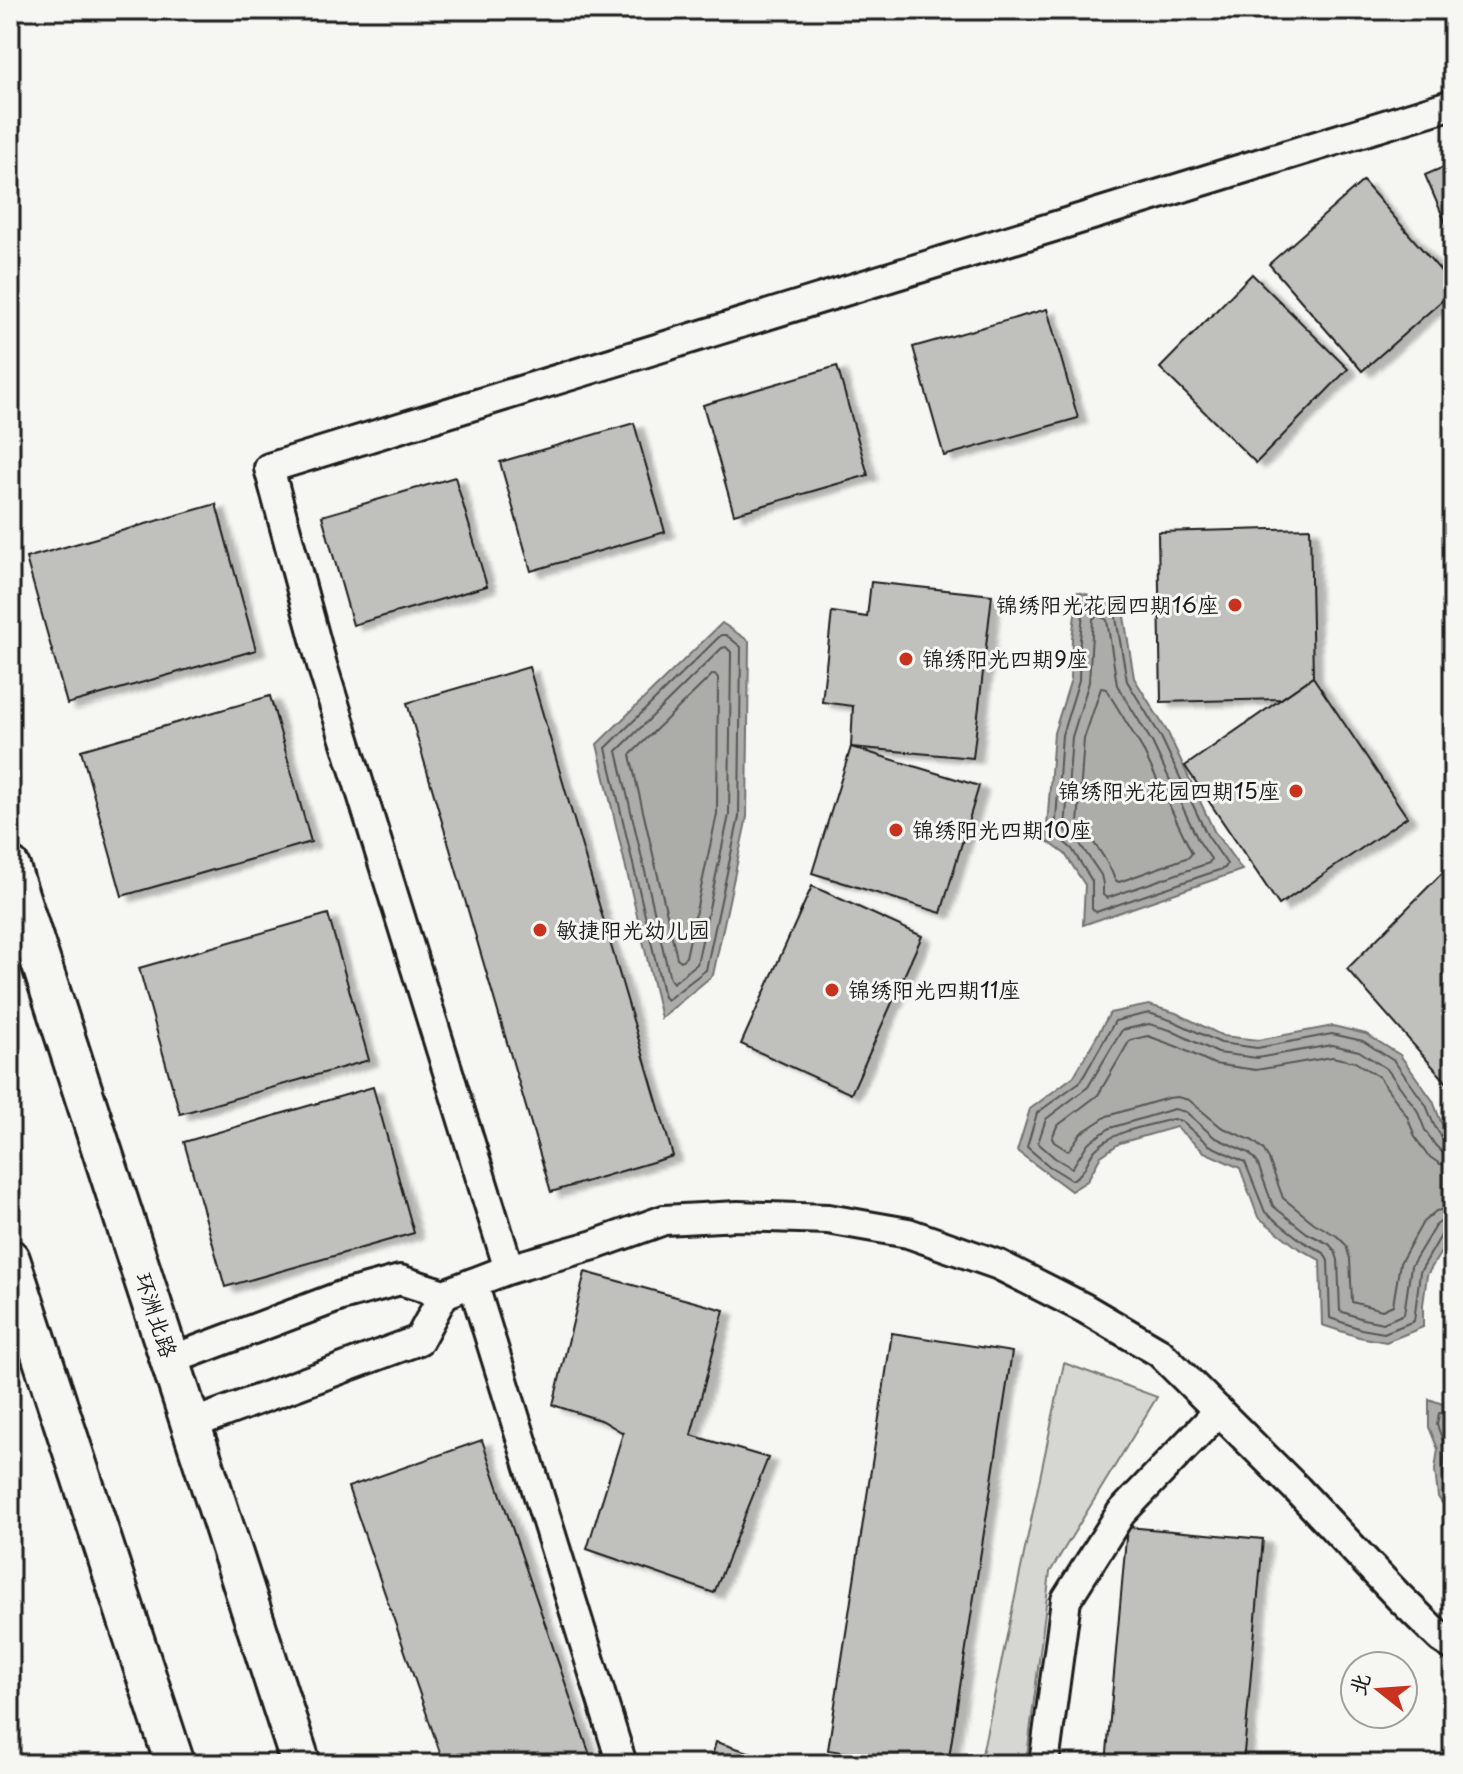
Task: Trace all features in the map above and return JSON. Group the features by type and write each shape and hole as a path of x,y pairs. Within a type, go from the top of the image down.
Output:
{"main road":[{"name":"环洲北路","path":"10,867 301,1764"},
{"path":"10,1259 175,1764"}],"street":[{"path":"509,1269 322,665 269,468 1453,104"},
{"path":"171,1360 341,1296 400,1280 444,1294 509,1269 594,1245 664,1220 738,1216 828,1219 908,1233 999,1265 1098,1315 1159,1352 1297,1489 1399,1597 1453,1646"},
{"path":"473,1283 622,1764"},
{"path":"192,1424 419,1340 444,1294"},
{"path":"1044,1764 1066,1600 1121,1513 1219,1411"}],"shaded area":[{"path":"1064,1363 1157,1397 1050,1572 1026,1764 980,1764"}],"water":[{"path":"1078,592 1122,604 1134,678 1168,733 1214,831 1242,870 1083,925 1085,885 1065,854 1046,840 1054,733 1071,679"},
{"path":"722,623 749,641 747,817 713,975 661,1018 597,744"},
{"path":"1149,1005 1176,1013 1223,1036 1258,1040 1333,1026 1366,1034 1400,1055 1433,1101 1441,1122 1453,1140 1451,1235 1427,1275 1423,1327 1386,1342 1322,1325 1320,1260 1298,1248 1258,1217 1240,1168 1204,1152 1176,1127 1120,1143 1101,1156 1087,1181 1071,1191 1017,1151 1030,1109 1074,1076 1110,1013"},
{"path":"1429,1399 1453,1408 1453,1519 1438,1497 1435,1470 1438,1449 1429,1427"}],"building":[{"path":"1453,163 1453,240 1425,175"},
{"path":"1363,181 1453,285 1453,291 1362,371 1269,264"},
{"path":"1252,274 1348,369 1256,463 1160,368"},
{"path":"1047,309 1078,418 944,456 913,347"},
{"path":"837,366 868,475 734,514 703,405"},
{"path":"634,423 665,532 531,571 500,462"},
{"path":"455,477 487,586 353,625 322,516"},
{"path":"216,504 256,650 67,704 26,558"},
{"name":"锦绣阳光花园四期16座","path":"1310,528 1313,677 1281,699 1161,702 1158,532"},
{"name":"锦绣阳光四期9座","path":"871,582 992,595 973,758 851,747 853,706 822,702 832,612 867,617"},
{"name":"敏捷阳光幼儿园","path":"529,667 673,1156 551,1192 407,703"},
{"name":"锦绣阳光花园四期15座","path":"1313,677 1407,817 1279,905 1185,766"},
{"path":"270,696 311,842 122,896 81,750"},
{"name":"锦绣阳光四期10座","path":"851,747 979,786 941,913 812,873"},
{"path":"1451,864 1453,1079 1448,1084 1347,969"},
{"name":"锦绣阳光四期11座","path":"812,886 922,936 851,1094 741,1044"},
{"path":"328,914 369,1060 180,1114 139,968"},
{"path":"373,1087 414,1233 225,1287 184,1142"},
{"path":"585,1272 724,1310 691,1435 768,1458 714,1593 587,1549 623,1433 603,1421 553,1405"},
{"path":"892,1333 1012,1352 948,1764 924,1764 828,1750"},
{"path":"482,1440 593,1764 444,1764 348,1487"},
{"path":"1127,1527 1263,1539 1243,1764 1106,1764"},
{"path":"716,1742 787,1764 710,1764"}],"place":[{"name":"锦绣阳光花园四期16座","path":"1235,605"},
{"name":"锦绣阳光四期9座","path":"906,659"},
{"name":"锦绣阳光花园四期15座","path":"1296,791"},
{"name":"锦绣阳光四期10座","path":"896,830"},
{"name":"敏捷阳光幼儿园","path":"540,930"},
{"name":"锦绣阳光四期11座","path":"832,990"}]}
